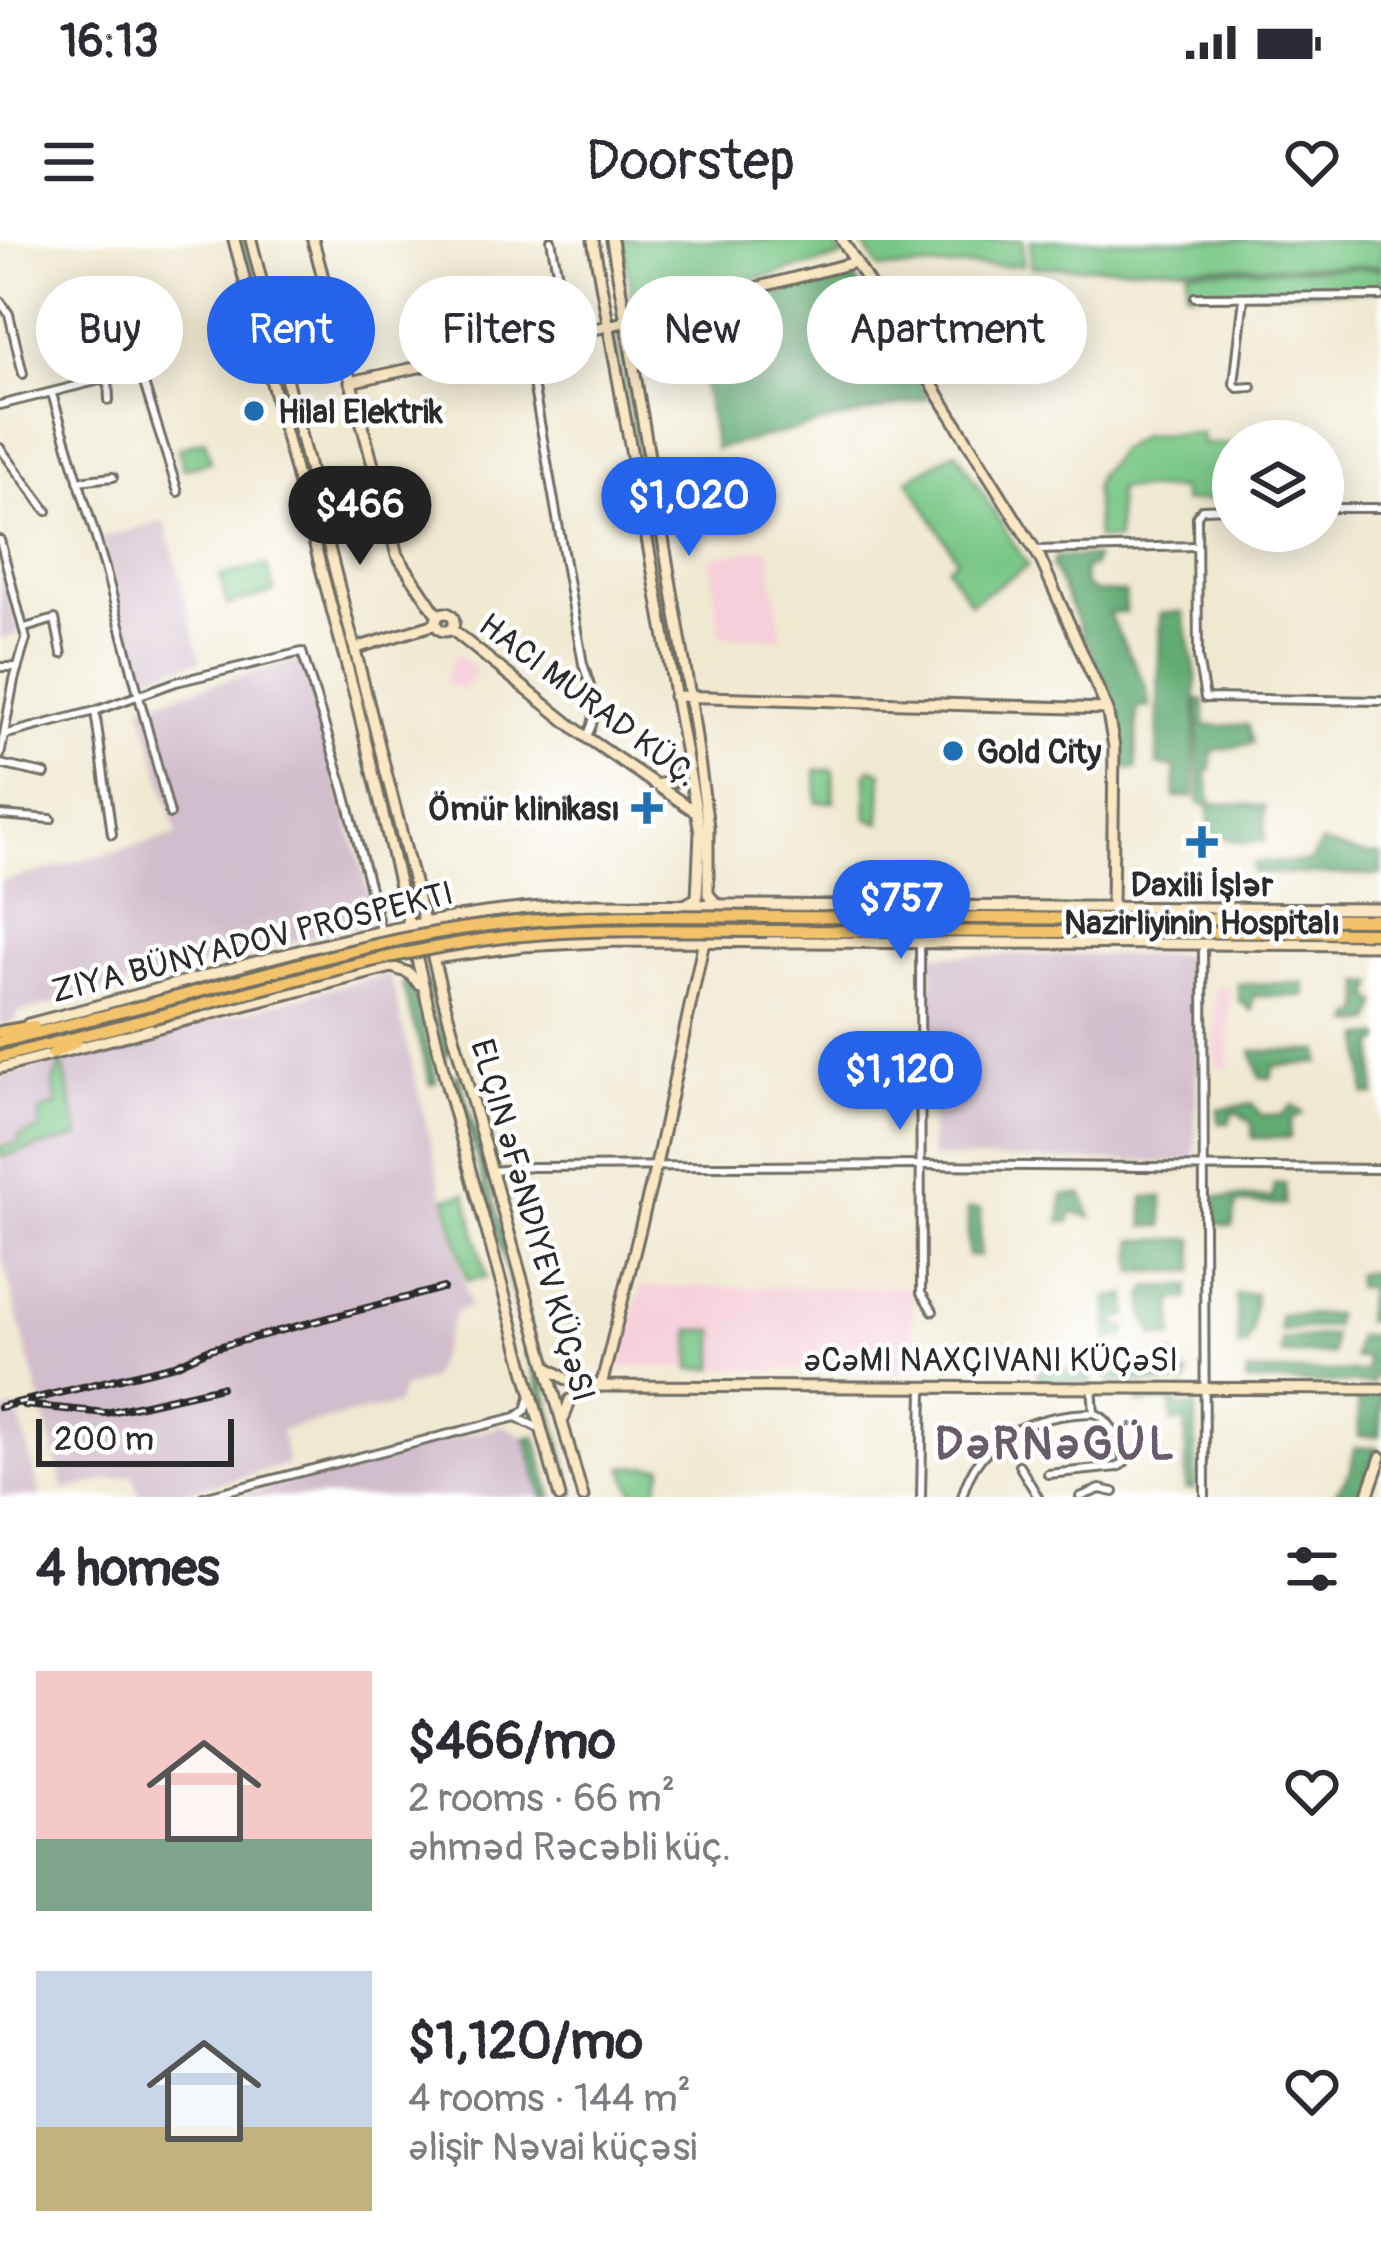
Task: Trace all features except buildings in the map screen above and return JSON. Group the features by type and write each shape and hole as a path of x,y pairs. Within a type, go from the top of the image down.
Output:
{"main road":[{"name":"ELÇIN ƏFƏNDIYEV KÜÇƏSI","path":"234,240 356,700 447,1086 560,1497"},
{"name":"ELÇIN ƏFƏNDIYEV KÜÇƏSI","path":"251,240 434,958 583,1497"},
{"path":"313,240 322,276"},
{"path":"592,240 700,843 697,898 686,904"},
{"path":"612,240 621,289"},
{"path":"842,240 1036,550 1107,709 1114,747 1112,909"},
{"path":"783,281 856,262"},
{"path":"597,328 621,323"},
{"path":"351,384 397,555 442,631 451,629 586,736 694,812"},
{"path":"637,384 705,799 708,894 720,904"},
{"path":"356,648 437,620"},
{"path":"674,696 1107,709"},
{"path":"356,700 369,697"},
{"path":"655,785 679,779 683,753"},
{"path":"694,812 705,799"},
{"path":"393,854 408,850"},
{"name":"ZIYA BÜNYADOV PROSPEKTI","path":"0,1032 409,924 506,909 720,904 1381,909"},
{"path":"798,916 922,907 1005,925"},
{"path":"506,909 493,917 489,931 500,943 517,946"},
{"name":"ZIYA BÜNYADOV PROSPEKTI","path":"0,1042 388,943 485,925 592,917 798,916 1381,933"},
{"name":"ZIYA BÜNYADOV PROSPEKTI","path":"1079,926 1381,920"},
{"path":"797,931 920,941 1005,925"},
{"name":"ZIYA BÜNYADOV PROSPEKTI","path":"0,1057 391,956 486,939 611,931 1005,925"},
{"path":"601,1386 656,1166 704,941"},
{"name":"ZIYA BÜNYADOV PROSPEKTI","path":"434,958 517,946 704,941 1381,945"},
{"path":"328,945 346,947 353,955 352,969 340,979"},
{"name":"ZIYA BÜNYADOV PROSPEKTI","path":"0,1068 392,967 412,974 425,999"},
{"path":"0,1032 90,1018"},
{"path":"52,1054 92,1033"},
{"path":"447,1086 451,1068 458,1066 465,1074"},
{"path":"548,1367 568,1381 601,1386"},
{"path":"564,1428 570,1400 581,1390 601,1386"},
{"name":"ƏCƏMI NAXÇIVANI KÜÇƏSI","path":"601,1386 1381,1389"},
{"path":"1367,1497 1381,1457"}],"street":[{"path":"551,240 558,276"},
{"path":"1195,297 1381,296"},
{"path":"1244,297 1234,384 1252,387"},
{"path":"0,301 9,314 22,374"},
{"path":"0,405 89,384"},
{"path":"108,384 109,400"},
{"path":"146,384 178,492"},
{"path":"533,384 595,709 595,721 586,736"},
{"path":"52,394 170,814"},
{"path":"0,448 47,511"},
{"path":"78,481 113,477"},
{"path":"1212,508 1197,513 1198,658 1203,694 1209,700 1381,701"},
{"path":"1344,508 1381,508"},
{"path":"0,540 26,628 0,754 46,774"},
{"path":"1036,550 1197,546"},
{"path":"26,628 55,619 62,654"},
{"path":"7,734 95,711 176,682 302,652 381,931"},
{"path":"0,668 16,668"},
{"path":"95,711 112,834"},
{"path":"0,815 51,820"},
{"path":"920,941 921,1293 933,1311"},
{"path":"1204,944 1205,1497"},
{"path":"494,1171 921,1165 1381,1169"},
{"path":"921,1497 923,1384"},
{"path":"1092,1387 1094,1412"},
{"path":"202,1497 516,1418 529,1404 531,1388"},
{"path":"962,1497 974,1467 998,1439 1042,1419 1094,1412 1121,1440 1124,1462 1118,1467 1048,1474"},
{"path":"516,1418 544,1432"},
{"path":"1019,1465 1038,1497"},
{"path":"1100,1489 1101,1468"},
{"path":"1080,1497 1100,1489 1114,1492"}],"shaded area":[{"path":"165,521 201,661 140,677 101,538"},
{"path":"769,547 782,638 720,637 710,557"},
{"path":"0,562 20,634 0,639"},
{"path":"456,653 478,672 462,691 444,682"},
{"path":"303,658 376,920 95,993 94,988 74,993 75,998 16,1014 17,1021 0,1026 0,882 177,835 141,705"},
{"path":"932,955 1198,955 1195,1163 930,1158"},
{"path":"390,973 470,1307 456,1311 430,1380 402,1388 397,1405 281,1430 288,1465 166,1497 140,1497 132,1475 64,1490 0,1250 0,1077"},
{"path":"1215,986 1230,986 1230,1068 1215,1068"},
{"path":"641,1287 912,1287 914,1372 618,1367"},
{"path":"17,1408 41,1497 0,1497 0,1413"},
{"path":"503,1425 526,1438 543,1497 237,1497"}],"green space":[{"path":"238,240 245,240 255,276 248,276"},
{"path":"622,240 832,240 843,257 768,276 628,276"},
{"path":"861,240 1023,240 1023,265 879,269"},
{"path":"1031,240 1381,240 1381,266 1031,267"},
{"path":"1381,268 1381,290 1187,292 1187,270"},
{"path":"807,287 807,384 919,384 928,398 715,449 704,384 783,384 783,293"},
{"path":"621,333 621,367 615,334"},
{"path":"277,384 283,384 365,694 361,695"},
{"path":"624,384 630,384 679,681"},
{"path":"1201,433 1202,444 1212,444 1212,500 1183,502 1181,489 1117,489 1117,540 1097,539 1094,487 1098,475 1119,450 1142,435"},
{"path":"205,440 211,462 183,469 178,448"},
{"path":"956,451 1028,566 970,603 947,567 957,559 908,480"},
{"path":"1056,557 1095,557 1093,566 1084,569 1085,586 1095,592 1125,593 1126,612 1108,613 1145,684 1150,707 1137,708 1136,769 1124,769 1120,716 1052,565"},
{"path":"267,565 274,592 227,605 220,576"},
{"path":"1183,612 1196,675 1194,797 1175,797 1175,767 1157,765 1160,613"},
{"path":"1198,700 1204,701 1205,726 1248,725 1253,743 1212,751 1211,770 1206,772 1211,803 1264,806 1265,841 1243,843 1210,833 1209,807 1199,802"},
{"path":"871,768 882,772 880,823 867,819 866,773"},
{"path":"816,770 833,770 834,802 817,802"},
{"path":"1321,843 1381,855 1381,875 1253,873 1253,863 1310,862"},
{"path":"433,981 453,1046 445,1057 427,982"},
{"path":"1362,982 1374,983 1371,998 1378,1003 1372,1022 1352,1024 1362,1012"},
{"path":"1305,983 1305,996 1253,996 1252,1011 1239,1001 1238,984"},
{"path":"402,984 412,986 437,1082 431,1084"},
{"path":"1381,1036 1381,1043 1375,1044 1375,1095 1365,1095 1363,1037"},
{"path":"1252,1051 1320,1051 1320,1063 1274,1066 1271,1078 1260,1077"},
{"path":"62,1060 79,1137 0,1157 0,1147 20,1143 19,1136 40,1129 40,1112 57,1105 53,1083"},
{"path":"459,1074 575,1497 568,1497 454,1075"},
{"path":"1252,1104 1261,1115 1282,1115 1293,1105 1303,1113 1291,1120 1290,1138 1253,1138 1252,1123 1237,1112 1229,1123 1219,1123 1218,1109"},
{"path":"1274,1184 1285,1184 1285,1205 1237,1203 1232,1226 1214,1223 1216,1197 1273,1198"},
{"path":"466,1194 486,1277 467,1280 446,1198"},
{"path":"1063,1195 1083,1195 1091,1217 1072,1212 1069,1222 1060,1222"},
{"path":"1144,1197 1163,1197 1163,1226 1144,1226"},
{"path":"968,1209 980,1209 980,1256 968,1256"},
{"path":"1194,1239 1194,1271 1134,1272 1134,1240"},
{"path":"1377,1272 1377,1320 1365,1321 1368,1288 1356,1287 1356,1274"},
{"path":"1190,1286 1188,1299 1173,1300 1173,1337 1154,1336 1144,1314 1149,1287"},
{"path":"1236,1294 1255,1294 1252,1332 1246,1346 1239,1347"},
{"path":"1127,1295 1128,1316 1114,1320 1115,1325 1127,1327 1126,1337 1108,1340 1108,1298"},
{"path":"1335,1314 1334,1326 1280,1331 1280,1315"},
{"path":"691,1330 715,1330 715,1369 691,1369"},
{"path":"1333,1335 1332,1354 1282,1354 1282,1340"},
{"path":"1376,1335 1381,1344 1381,1376 1374,1376 1372,1384 1246,1382 1248,1372 1366,1372 1367,1358 1353,1358 1357,1336"},
{"path":"1173,1355 1176,1373 1189,1374 1187,1383 1108,1383 1108,1371 1166,1371 1167,1356"},
{"path":"1038,1370 1092,1370 1092,1382 1038,1382"},
{"path":"1176,1393 1177,1407 1196,1407 1195,1489 1186,1489 1186,1422 1172,1422 1171,1401 1138,1403 1137,1394"},
{"path":"1358,1396 1381,1396 1380,1436 1359,1436"},
{"path":"535,1436 552,1497 543,1497 526,1438"},
{"path":"1377,1447 1360,1497 1333,1497 1351,1470 1355,1448"},
{"path":"663,1466 655,1497 636,1497 623,1467"}],"railway":[{"path":"0,1407 175,1365 210,1349 443,1288"},
{"path":"24,1405 106,1413 221,1387"}],"place":[{"name":"Hilal Elektrik","path":"254,411"},
{"name":"Gold City","path":"953,751"},
{"name":"Ömür klinikası","path":"647,808"},
{"name":"Daxili İşlər Nazirliyinin Hospitalı","path":"1202,842"}],"district":[{"name":"DƏRNƏGÜL","path":"1056,1443"}]}
